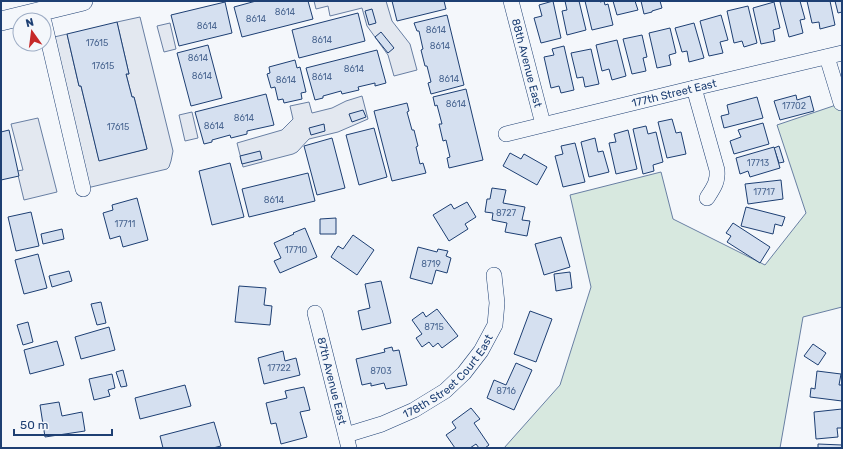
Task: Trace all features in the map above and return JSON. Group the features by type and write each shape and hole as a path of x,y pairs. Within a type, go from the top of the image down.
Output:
{"main road":[{"path":"1,21 83,1"},
{"path":"1,12 43,11"}],"street":[{"name":"88th Avenue East","path":"511,1 543,124"},
{"path":"43,11 83,189"},
{"name":"177th Street East","path":"506,134 842,53"},
{"path":"827,57 841,103"},
{"path":"694,88 717,170 717,179 714,188 707,198"},
{"name":"178th Street Court East","path":"347,442 414,410 445,391 464,373 481,351 495,325 497,303 494,275"},
{"name":"87th Avenue East","path":"315,313 347,442"}],"shaded area":[{"path":"314,1 386,1 392,21 410,44 417,70 394,76 388,55 367,26 362,8 330,16 328,6 316,9"},
{"path":"140,17 173,151 169,167 167,169 87,188 52,46 52,38 67,34 99,160 147,149 134,97 132,97 126,74 129,74 117,22"},
{"path":"170,23 176,49 164,52 157,26"},
{"path":"362,96 368,119 338,132 309,139 297,152 293,154 243,167 237,143 282,130 293,119 290,106 309,102 312,113 332,108 346,101"},
{"path":"842,103 842,307 803,317 780,448 504,448 560,385 591,287 570,195 661,172 673,219 765,265 806,213 777,125"},
{"path":"192,112 198,138 185,141 179,115"},
{"path":"38,118 57,192 24,200 17,171 23,170 11,124"}],"building":[{"path":"256,1 308,1 313,19 242,37 234,7"},
{"path":"392,1 444,1 446,9 397,21"},
{"path":"553,1 561,38 541,43 534,18 542,16 539,5"},
{"path":"565,1 579,1 586,30 567,35 562,11 567,10"},
{"path":"585,1 604,1 605,5 608,4 613,25 592,30"},
{"path":"613,1 635,1 638,10 617,15"},
{"path":"641,1 660,1 662,8 644,14"},
{"path":"800,1 805,19 800,20 803,33 789,37 780,2"},
{"path":"807,1 830,1 835,25 820,29 819,22 812,23"},
{"path":"835,1 842,1 842,12 838,13"},
{"path":"225,2 232,33 179,46 171,15"},
{"path":"774,2 780,28 773,30 775,41 761,44 753,8"},
{"path":"748,6 757,43 744,47 742,41 734,43 727,11"},
{"path":"372,9 376,23 369,25 365,11"},
{"path":"358,13 365,41 299,58 292,30"},
{"path":"447,15 464,85 431,94 428,83 431,82 421,50 423,49 419,31 417,31 414,23"},
{"path":"721,15 728,40 720,42 723,53 709,56 700,21"},
{"path":"117,22 129,74 126,74 132,97 134,97 147,149 99,161 67,34"},
{"path":"694,23 704,58 689,62 687,51 682,52 675,28"},
{"path":"670,28 676,53 669,55 671,65 657,68 649,33"},
{"path":"381,32 394,48 388,53 375,37"},
{"path":"642,35 647,57 643,58 646,71 632,74 623,39"},
{"path":"617,40 626,76 612,80 609,69 602,71 596,45"},
{"path":"208,45 222,98 191,106 177,53"},
{"path":"564,46 574,90 561,93 559,86 551,88 544,57 554,55 552,49"},
{"path":"591,49 599,84 585,87 583,77 577,78 571,53"},
{"path":"377,50 386,83 375,86 375,83 358,87 359,90 342,94 341,91 315,100 306,68"},
{"path":"295,60 297,68 300,67 306,92 301,93 302,99 284,103 283,99 278,100 275,87 271,88 267,74 270,73 269,67"},
{"path":"466,89 483,160 449,168 447,158 450,157 446,140 443,141 439,124 442,124 437,105 435,106 433,97"},
{"path":"266,94 274,125 247,131 247,134 231,138 230,135 204,144 195,112"},
{"path":"796,95 797,100 810,96 814,111 780,120 774,101"},
{"path":"757,97 763,118 724,128 721,116 729,114 727,105"},
{"path":"407,103 409,111 407,112 418,146 416,147 420,164 423,163 426,173 392,181 374,111"},
{"path":"363,110 366,117 352,122 349,114"},
{"path":"672,119 676,133 681,132 686,154 667,158 658,122"},
{"path":"763,123 769,144 734,154 730,141 741,137 738,130"},
{"path":"324,124 325,131 311,135 309,128"},
{"path":"646,126 648,134 656,132 663,162 653,165 654,171 643,174 633,129"},
{"path":"374,128 387,177 359,185 346,135"},
{"path":"9,130 19,176 1,180 1,132"},
{"path":"628,130 637,169 616,174 609,143 616,142 614,134"},
{"path":"332,138 345,188 317,195 304,146"},
{"path":"595,138 598,152 603,151 609,172 589,177 581,142"},
{"path":"575,143 585,182 563,187 555,156 563,154 561,146"},
{"path":"779,146 784,162 779,163 774,148"},
{"path":"774,147 780,168 750,177 748,171 740,174 736,158"},
{"path":"260,151 262,159 242,164 240,156"},
{"path":"510,153 521,159 524,154 547,167 537,185 503,166"},
{"path":"230,163 244,217 212,225 199,171"},
{"path":"308,173 315,201 249,217 242,189"},
{"path":"781,180 783,199 748,204 745,184"},
{"path":"492,188 506,190 503,203 525,207 522,220 530,221 527,236 505,232 507,223 492,220 493,213 485,212 487,199 490,199"},
{"path":"137,198 148,240 123,247 120,236 110,239 103,213 113,210 112,205"},
{"path":"467,202 476,217 465,224 468,229 449,241 433,215 451,204 454,209"},
{"path":"746,207 785,217 782,226 775,224 773,234 741,226"},
{"path":"31,212 39,246 16,251 8,217"},
{"path":"336,218 336,234 320,234 320,219"},
{"path":"733,223 770,247 760,263 727,242 731,236 726,233"},
{"path":"305,228 317,257 280,273 274,261 281,258 274,243"},
{"path":"62,229 64,239 43,244 41,234"},
{"path":"353,235 374,250 357,275 331,257 338,246 343,249"},
{"path":"561,237 570,267 544,275 535,244"},
{"path":"418,247 437,252 438,249 448,251 446,256 451,258 447,273 436,270 432,284 410,278"},
{"path":"38,254 47,288 24,294 15,260"},
{"path":"69,271 72,281 52,287 49,276"},
{"path":"570,272 572,288 556,291 554,274"},
{"path":"381,281 391,323 362,330 358,311 370,308 365,284"},
{"path":"239,286 266,288 264,305 272,306 270,325 235,322"},
{"path":"101,302 106,323 97,325 91,304"},
{"path":"437,309 458,336 442,348 438,343 433,347 429,342 422,347 416,338 422,334 412,320 423,312 426,317"},
{"path":"530,311 552,319 536,362 514,354"},
{"path":"28,322 33,342 23,345 17,325"},
{"path":"109,327 115,350 81,359 75,337"},
{"path":"57,341 64,365 30,374 24,350"},
{"path":"813,344 826,353 818,365 804,356"},
{"path":"392,347 393,351 399,350 407,385 386,389 384,383 371,386 371,383 362,385 356,359 385,352 384,349"},
{"path":"283,351 285,361 296,358 300,375 264,384 258,358"},
{"path":"516,363 532,370 514,410 487,398 494,380 506,385"},
{"path":"123,370 127,386 121,387 116,372"},
{"path":"817,371 841,374 839,385 842,385 842,401 810,397 811,388 815,389"},
{"path":"112,374 115,388 108,390 110,396 94,400 89,379"},
{"path":"185,385 191,406 140,419 135,398"},
{"path":"304,387 310,410 300,412 307,437 281,444 276,423 271,424 266,403 287,398 285,391"},
{"path":"59,402 62,416 82,412 85,431 45,437 40,405"},
{"path":"471,408 480,419 474,423 489,445 485,448 479,448 476,444 470,448 455,448 446,435 456,428 452,422"},
{"path":"842,409 842,428 837,428 838,437 816,439 814,412"},
{"path":"214,422 221,446 213,448 163,448 160,436"},
{"path":"818,444 842,445 842,448 818,448"}]}
